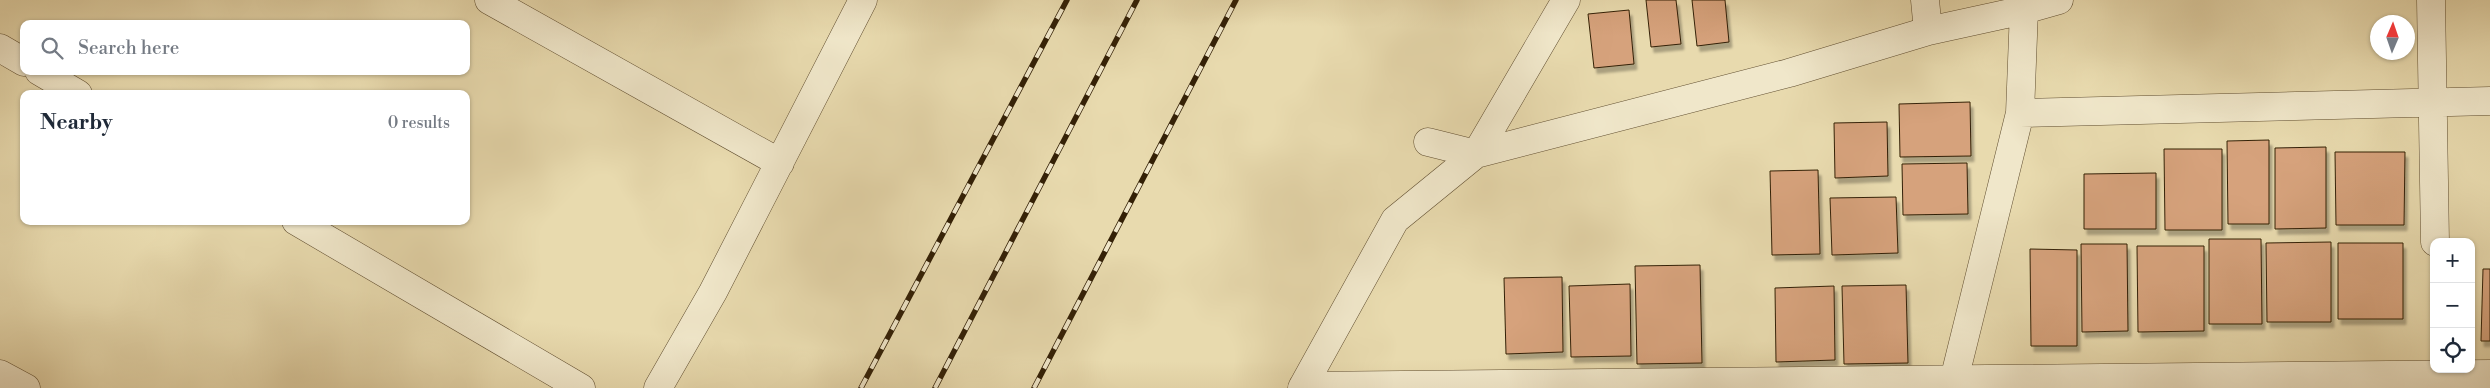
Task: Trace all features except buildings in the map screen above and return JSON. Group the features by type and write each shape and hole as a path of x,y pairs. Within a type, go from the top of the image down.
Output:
{"street":[{"path":"489,0 780,163"},
{"path":"658,388 713,292 863,0"},
{"path":"1566,0 1476,154 1395,220 1302,387 1954,383 2437,377 2490,374"},
{"path":"1925,0 1928,31"},
{"path":"1428,142 1476,154 1789,73 1928,31 2024,10 2059,0"},
{"path":"2431,0 2435,238"},
{"path":"1954,383 2020,113 2024,10"},
{"path":"0,48 20,60"},
{"path":"46,75 71,90"},
{"path":"2020,113 2490,101"},
{"path":"303,225 581,388"},
{"path":"0,374 26,388"}],"railway":[{"path":"861,388 1067,0"},
{"path":"935,388 1137,0"},
{"path":"1034,388 1236,0"}]}
